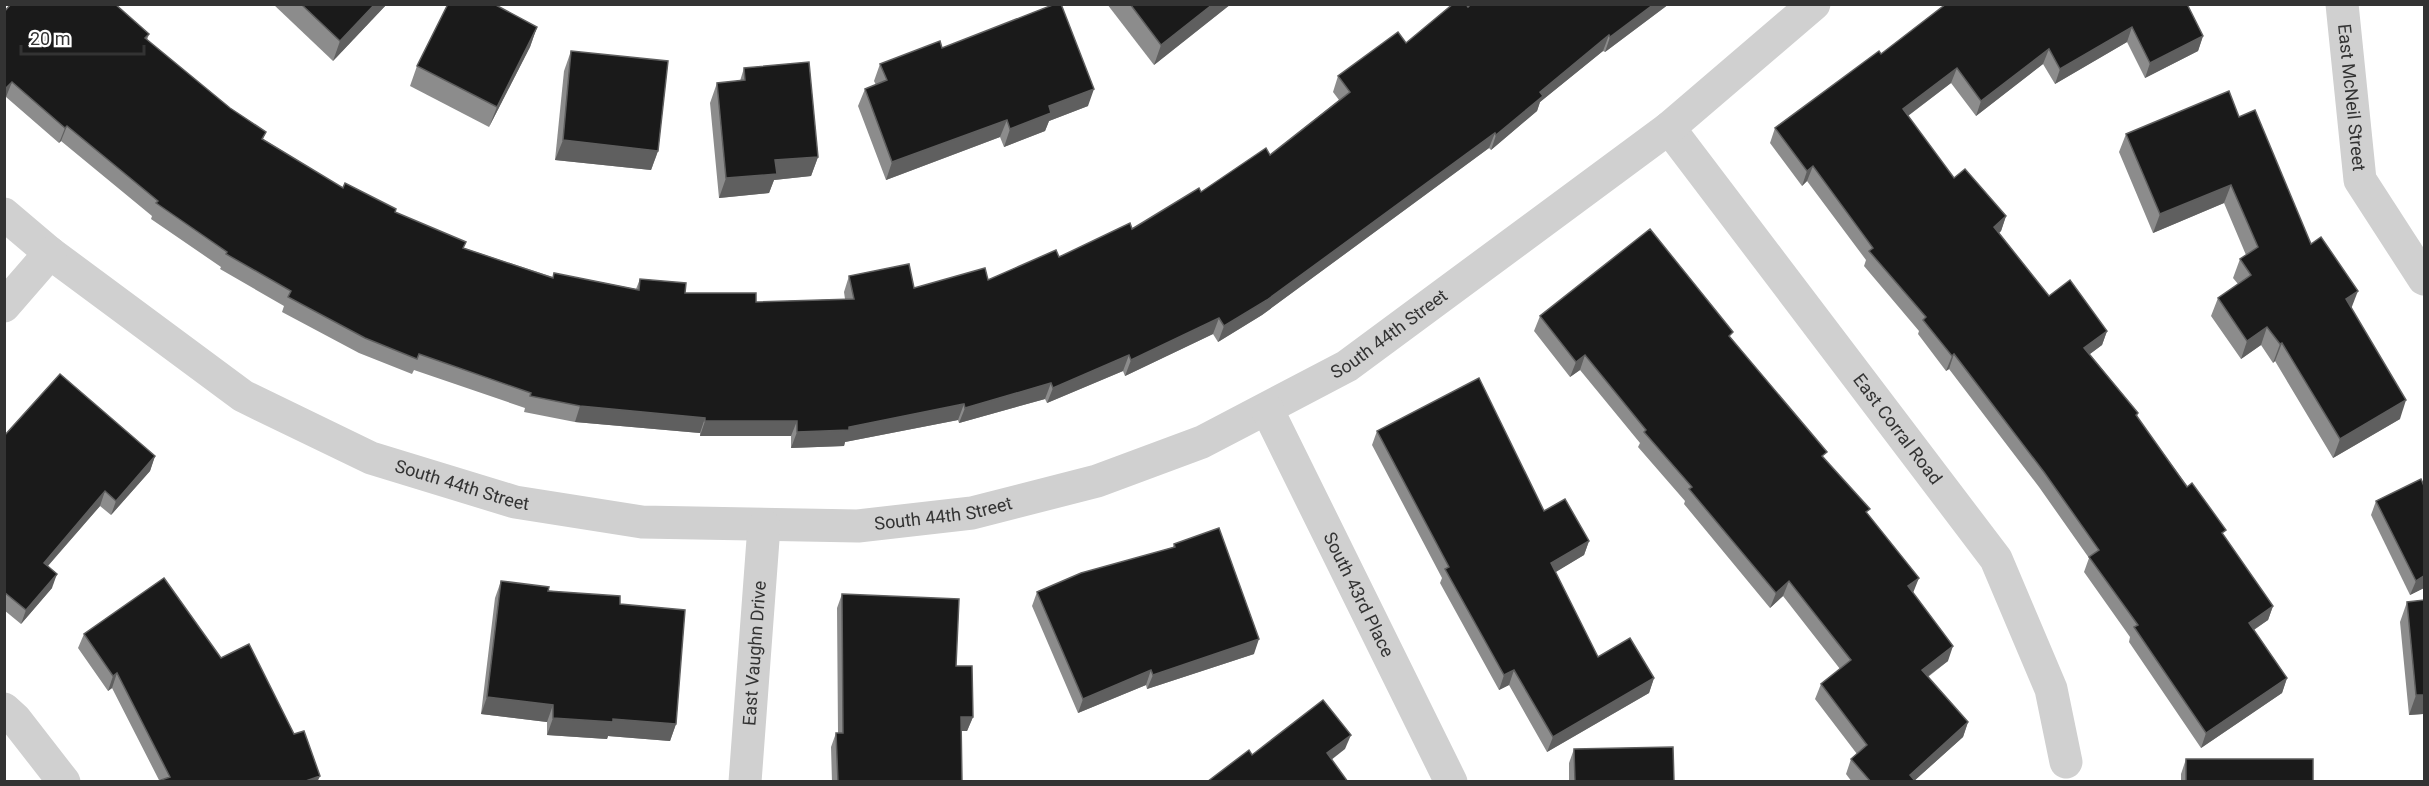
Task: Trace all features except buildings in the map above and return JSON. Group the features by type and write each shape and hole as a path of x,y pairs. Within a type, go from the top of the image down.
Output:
{"street":[{"name":"South 44th Street","path":"4,214 50,253 243,396 371,458 515,502 642,522 858,526 972,513 1097,481 1203,442 1347,366 1668,128 1815,4"},
{"name":"East McNeil Street","path":"2342,4 2360,180 2424,279"},
{"name":"East Corral Road","path":"1668,128 1996,559 2050,689 2066,762"},
{"path":"4,306 50,253"},
{"name":"South 43rd Place","path":"1268,409 1451,782"},
{"name":"East Vaughn Drive","path":"745,782 764,526"},
{"path":"4,709 15,719 64,782"}]}
